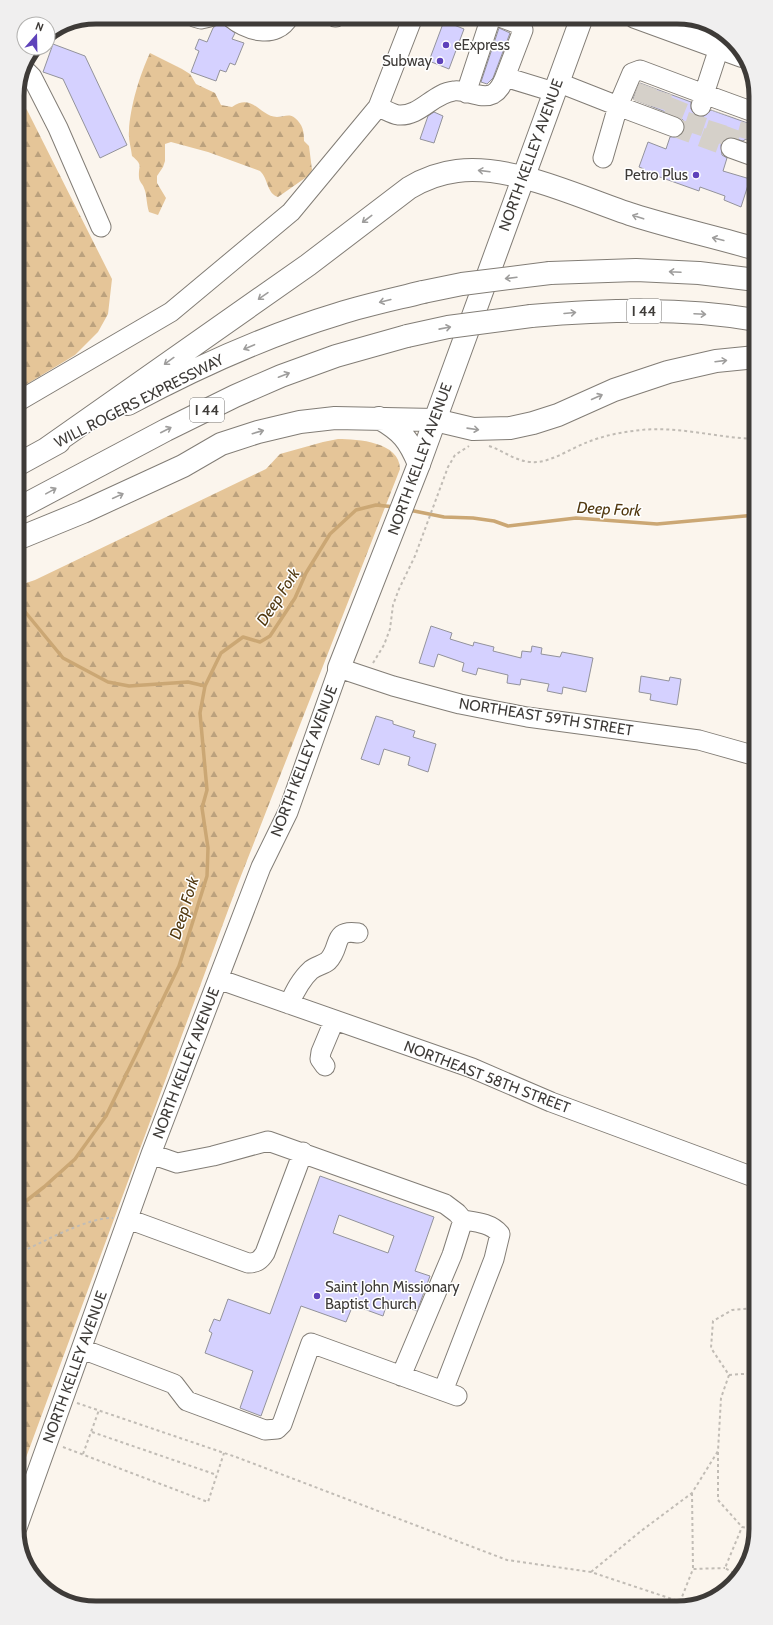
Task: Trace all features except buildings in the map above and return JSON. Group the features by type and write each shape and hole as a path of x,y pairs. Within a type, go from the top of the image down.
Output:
{"main road":[{"name":"NORTH KELLEY AVENUE","path":"339,668 419,464 522,177 579,24"},
{"path":"654,24 735,54"},
{"path":"46,449 308,265 409,188 424,179 457,171 474,170 522,177 675,228 749,246"},
{"name":"WILL ROGERS EXPRESSWAY","path":"24,461 164,385 260,342 338,314 423,292 462,284 550,273 636,270 699,273 749,279"},
{"name":"I 44","path":"24,505 166,430 255,388 336,356 407,336 448,328 531,316 585,311 709,314 749,319"},
{"path":"24,536 83,512 183,466 221,444 258,432 300,422 335,418 435,420 473,429 510,428 558,415 614,390 668,372 716,361 749,358"},
{"path":"379,418 397,428 410,444 419,464"}],"street":[{"path":"243,24 253,29 269,32 284,24"},
{"path":"24,398 171,312 291,212 378,107 410,24"},
{"path":"466,93 489,24"},
{"path":"378,107 398,115 412,113 440,94 454,90 466,93 492,94 500,88 523,30 521,25 518,24"},
{"path":"703,100 719,48"},
{"path":"603,158 618,106 632,73 640,70 662,102"},
{"path":"28,73 32,77 58,128 101,227"},
{"path":"505,77 556,87 618,106 703,100 742,126"},
{"name":"NORTHEAST 59TH STREET","path":"339,668 460,704 526,717 699,740 749,754"},
{"name":"NORTH KELLEY AVENUE","path":"24,1509 151,1154 261,868 288,812 339,668"},
{"path":"289,1004 300,982 312,969 328,961 339,936 347,932 358,933"},
{"name":"NORTHEAST 58TH STREET","path":"218,979 334,1021 472,1068 551,1102 749,1175"},
{"path":"326,1066 320,1059 321,1052 334,1021"},
{"path":"82,1349 174,1384 187,1401 265,1430 277,1429 282,1424 311,1343 450,1394 494,1259 500,1234 490,1225 463,1220 457,1213 445,1204 268,1140 213,1156 178,1163 151,1154"},
{"path":"128,1219 248,1263 255,1263 261,1259 265,1253 303,1152"},
{"path":"401,1376 452,1255 463,1220"}],"path":[{"path":"484,444 518,460 533,463 589,441 614,434 642,430 668,429 731,438 749,439"},
{"path":"364,676 384,645 390,629 393,605 415,556 448,467 455,455 463,448 473,445"},
{"path":"24,1251 83,1224 105,1218 128,1219"},
{"path":"729,1375 711,1348 713,1321 732,1310 749,1309"},
{"path":"729,1375 749,1374"},
{"path":"729,1375 721,1398 718,1451 718,1500 742,1527 749,1528"},
{"path":"64,1399 224,1453 507,1560 591,1572 677,1601"},
{"path":"83,1454 99,1410"},
{"path":"92,1432 217,1475"},
{"path":"49,1441 208,1502 224,1453"},
{"path":"591,1572 692,1492 718,1451"},
{"path":"681,1601 693,1569 692,1492"},
{"path":"725,1568 742,1527"},
{"path":"693,1569 725,1568 734,1573"}],"green space":[{"path":"150,53 190,74 196,84 215,93 221,105 232,107 239,103 246,102 256,106 271,116 277,117 289,115 295,118 303,131 304,141 309,146 312,170 308,176 278,197 272,193 260,171 208,152 171,142 165,144 165,161 157,176 157,183 166,198 158,215 149,212 145,190 139,179 140,166 136,159 132,156 129,134 131,112 136,91"},
{"path":"24,107 112,279 108,314 98,332 75,355 24,386"},
{"path":"338,439 366,441 376,444 393,453 398,460 400,469 237,886 24,1463 24,584 35,580 266,469 280,454"}],"waterway":[{"name":"Deep Fork","path":"24,1203 75,1159 106,1116 179,966 207,876 208,848 202,808 207,790 200,713 205,686 221,653 243,637 260,642 270,636 295,598 306,573 330,534 356,510 376,505 395,507"},
{"name":"Deep Fork","path":"409,510 444,517 473,518 494,521 508,526 576,518 657,524 749,516"},
{"path":"24,611 63,658 108,682 129,686 188,682 205,686"}],"tunnel":[{"path":"642,103 648,86"},
{"path":"658,108 663,92"},
{"path":"672,118 680,98"},
{"path":"692,133 701,106"},
{"path":"712,141 721,113"},
{"path":"726,146 736,119"},
{"path":"674,127 731,148"},
{"path":"746,139 749,128"}],"place":[{"name":"eExpress","path":"446,45"},
{"name":"Subway","path":"440,61"},
{"name":"Petro Plus","path":"696,175"},
{"name":"Saint John Missionary Baptist Church","path":"317,1296"}]}
